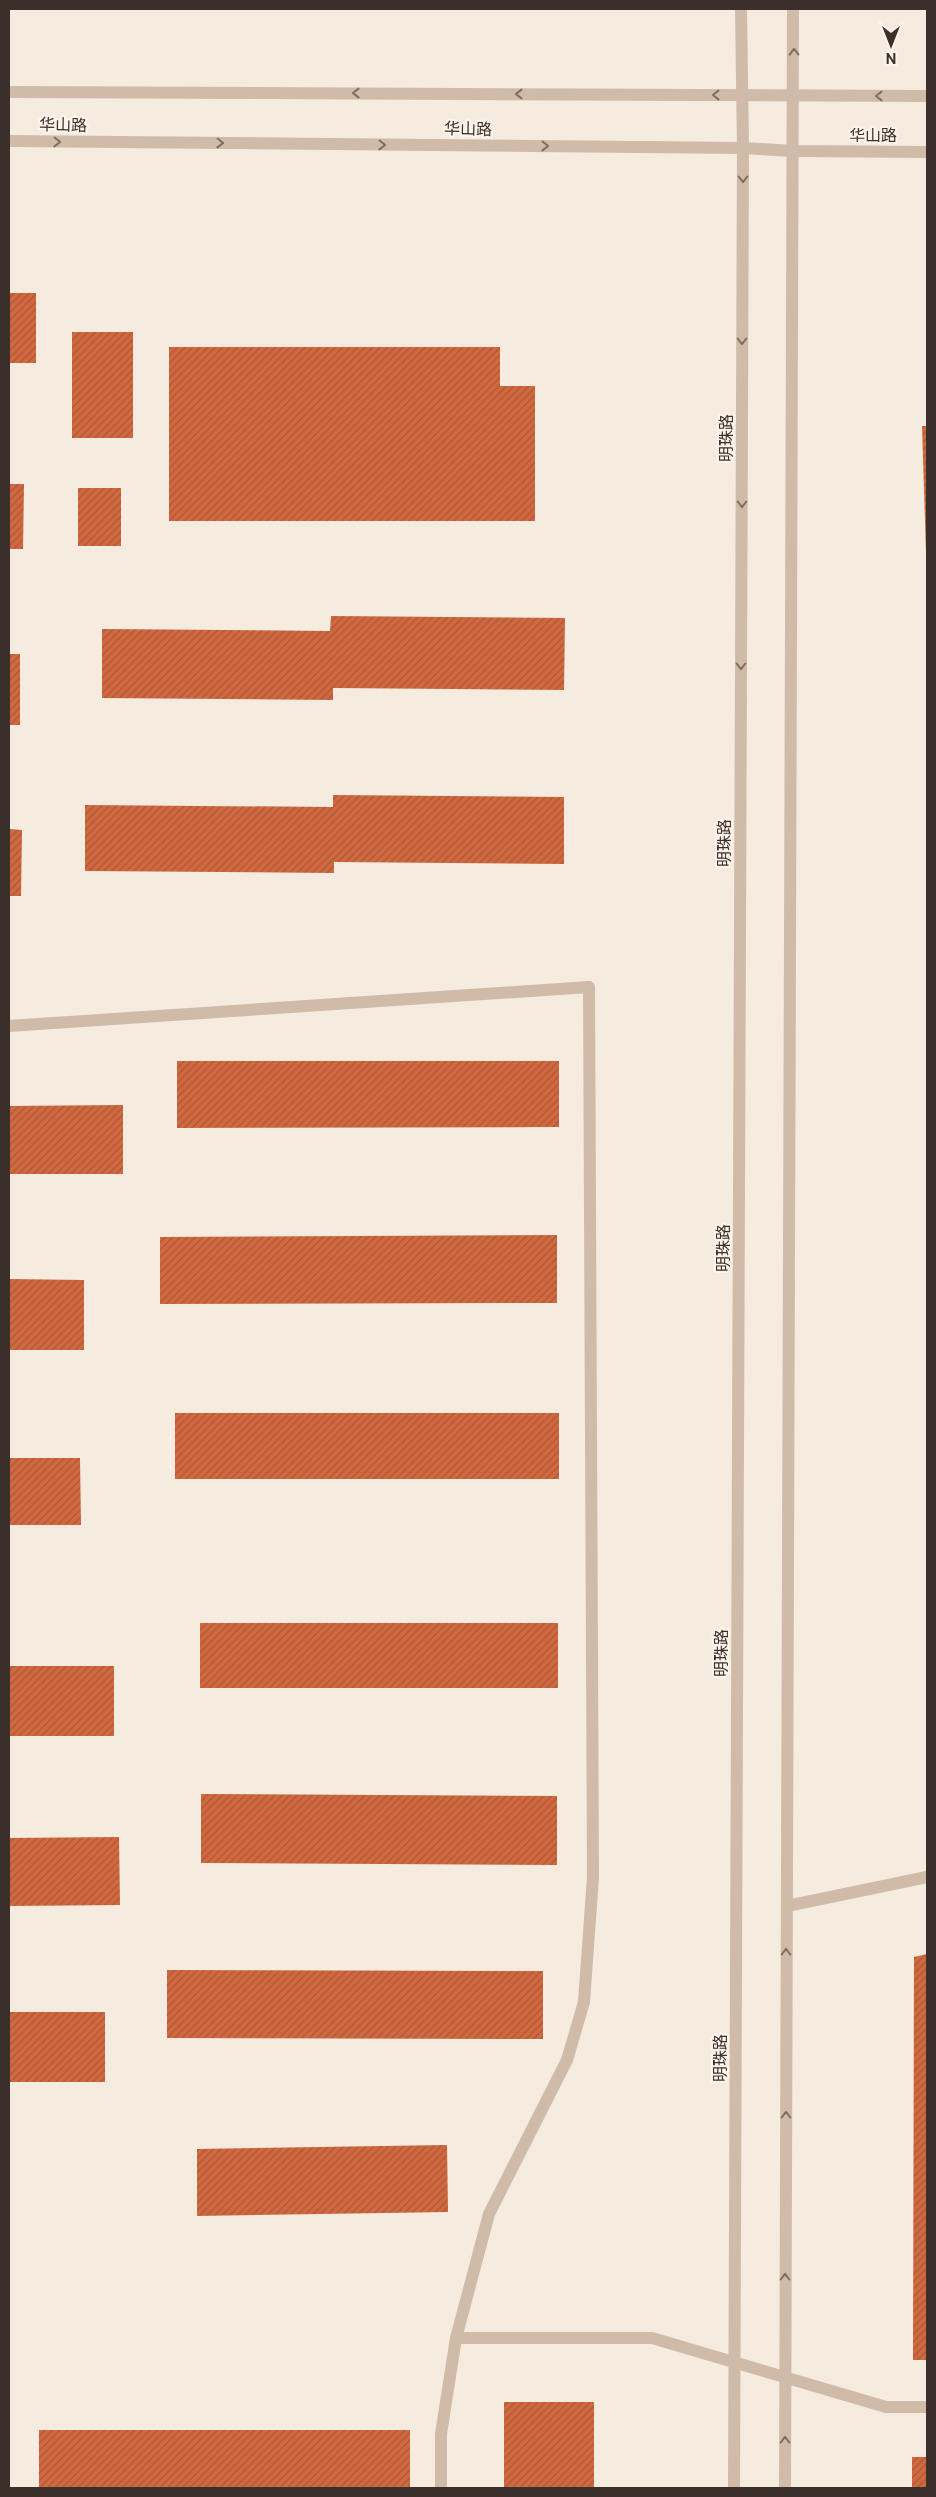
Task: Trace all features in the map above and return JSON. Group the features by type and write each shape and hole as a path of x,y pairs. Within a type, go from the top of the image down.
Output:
{"street":[{"name":"明珠路","path":"734,2488 743,148 741,9"},
{"path":"784,2488 794,151 793,9"},
{"name":"华山路","path":"9,92 927,96"},
{"name":"华山路","path":"9,141 743,148 794,151 927,152"},
{"path":"9,1026 589,987 593,1877 584,2002 567,2060 489,2214 456,2338 441,2434 441,2488"},
{"path":"787,1906 927,1877"},
{"path":"456,2338 652,2338 886,2407 927,2407"}],"building":[{"path":"9,293 36,293 36,363 9,363"},
{"path":"72,332 133,332 133,438 72,438"},
{"path":"169,347 500,347 500,386 535,386 535,521 169,521"},
{"path":"922,426 927,426 927,554 926,554"},
{"path":"9,484 24,484 23,549 9,549"},
{"path":"78,488 121,488 121,546 78,546"},
{"path":"331,616 565,618 564,690 333,688 333,700 102,698 102,629 330,631"},
{"path":"9,654 20,654 20,725 9,725"},
{"path":"333,795 564,797 564,864 334,862 334,873 85,871 85,805 333,807"},
{"path":"9,829 22,830 21,896 9,896"},
{"path":"177,1061 559,1061 559,1127 177,1128"},
{"path":"123,1105 123,1174 9,1174 9,1106"},
{"path":"557,1235 557,1303 160,1304 160,1237"},
{"path":"9,1279 84,1280 84,1350 9,1350"},
{"path":"175,1413 559,1413 559,1479 175,1479"},
{"path":"9,1458 80,1458 81,1525 9,1525"},
{"path":"200,1623 558,1623 558,1688 200,1688"},
{"path":"9,1666 114,1666 114,1736 9,1736"},
{"path":"201,1794 557,1796 557,1865 201,1863"},
{"path":"119,1837 120,1905 9,1906 9,1838"},
{"path":"927,1954 927,2360 913,2360 914,1957"},
{"path":"167,1970 543,1971 543,2039 167,2038"},
{"path":"9,2012 105,2012 105,2082 9,2082"},
{"path":"447,2145 448,2212 197,2216 197,2149"},
{"path":"504,2402 594,2402 594,2488 504,2488"},
{"path":"39,2430 410,2430 410,2488 39,2488"},
{"path":"912,2457 927,2457 927,2488 912,2488"}]}
